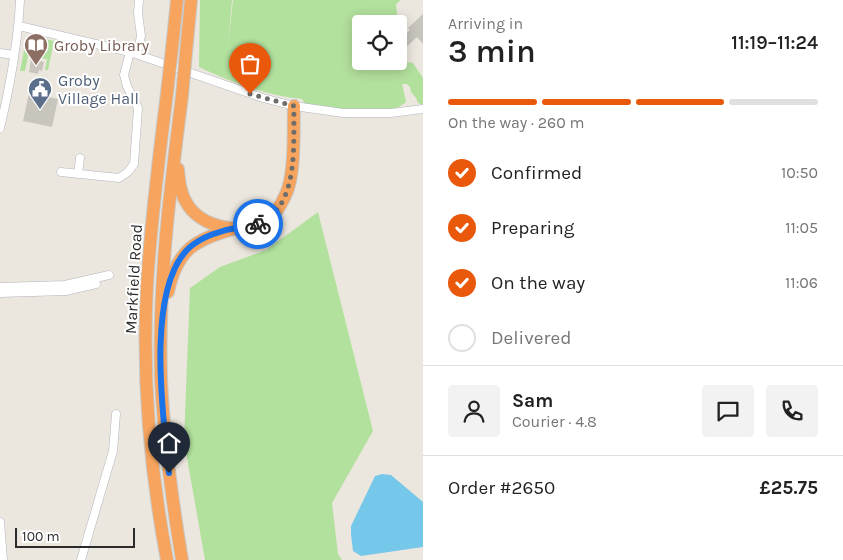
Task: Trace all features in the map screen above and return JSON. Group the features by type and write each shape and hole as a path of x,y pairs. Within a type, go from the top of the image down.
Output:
{"highway":[{"name":"Markfield Road","path":"166,560 155,492 150,441 147,397 147,286 151,231 177,0"},
{"name":"Markfield Road","path":"182,560 171,492 161,379 166,224 182,96 191,0"},
{"path":"175,149 180,186 186,203 203,220 235,228 246,228 267,220 277,211 286,195 291,172 294,106"},
{"path":"162,321 174,268 182,256 201,239 235,228"}],"street":[{"path":"0,128 11,80 19,26 20,0"},
{"path":"61,172 119,178 128,172 134,164 138,108 126,86 124,75 141,36 138,14 139,0"},
{"path":"19,26 133,53 263,98 294,106 343,113 391,114 423,109"},
{"path":"0,53 14,55"},
{"path":"78,174 80,158"},
{"path":"0,287 65,285 109,275"},
{"path":"0,293 66,290 96,284"},
{"path":"81,560 113,451 116,414"},
{"path":"0,522 2,560"}],"green space":[{"path":"200,0 232,0 228,46 233,0 401,0 396,4 397,15 352,15 352,70 407,70 407,62 413,63 423,78 423,105 418,103 407,84 402,84 406,102 400,106 386,111 348,118 345,110 325,106 316,110 305,104 302,99 275,95 249,88 199,67"},
{"path":"31,36 54,41 48,70 45,70 47,59 28,56 25,71 20,71 26,40"},
{"path":"318,212 373,431 332,503 338,554 342,560 205,560 184,441 190,288 220,267 266,250"}],"water":[{"path":"382,474 391,475 423,502 423,547 361,556 353,551 351,526 375,476"}],"building":[{"path":"423,14 423,44 417,37 407,46 407,33 410,30 408,28"},
{"name":"Groby Library","path":"31,59 44,62 42,71 39,70 38,74 29,72"},
{"name":"Groby Village Hall","path":"29,93 58,99 52,127 23,121"}],"way so far":[{"path":"250,94 294,106 291,172 286,195 277,211 267,220 258,224"}],"place":[{"name":"Groby Library","path":"36,66"},
{"name":"Groby Village Hall","path":"40,110"}],"route":[{"path":"169,473 161,379 162,321 174,268 190,247 201,239 235,228 246,228 258,224"}]}
